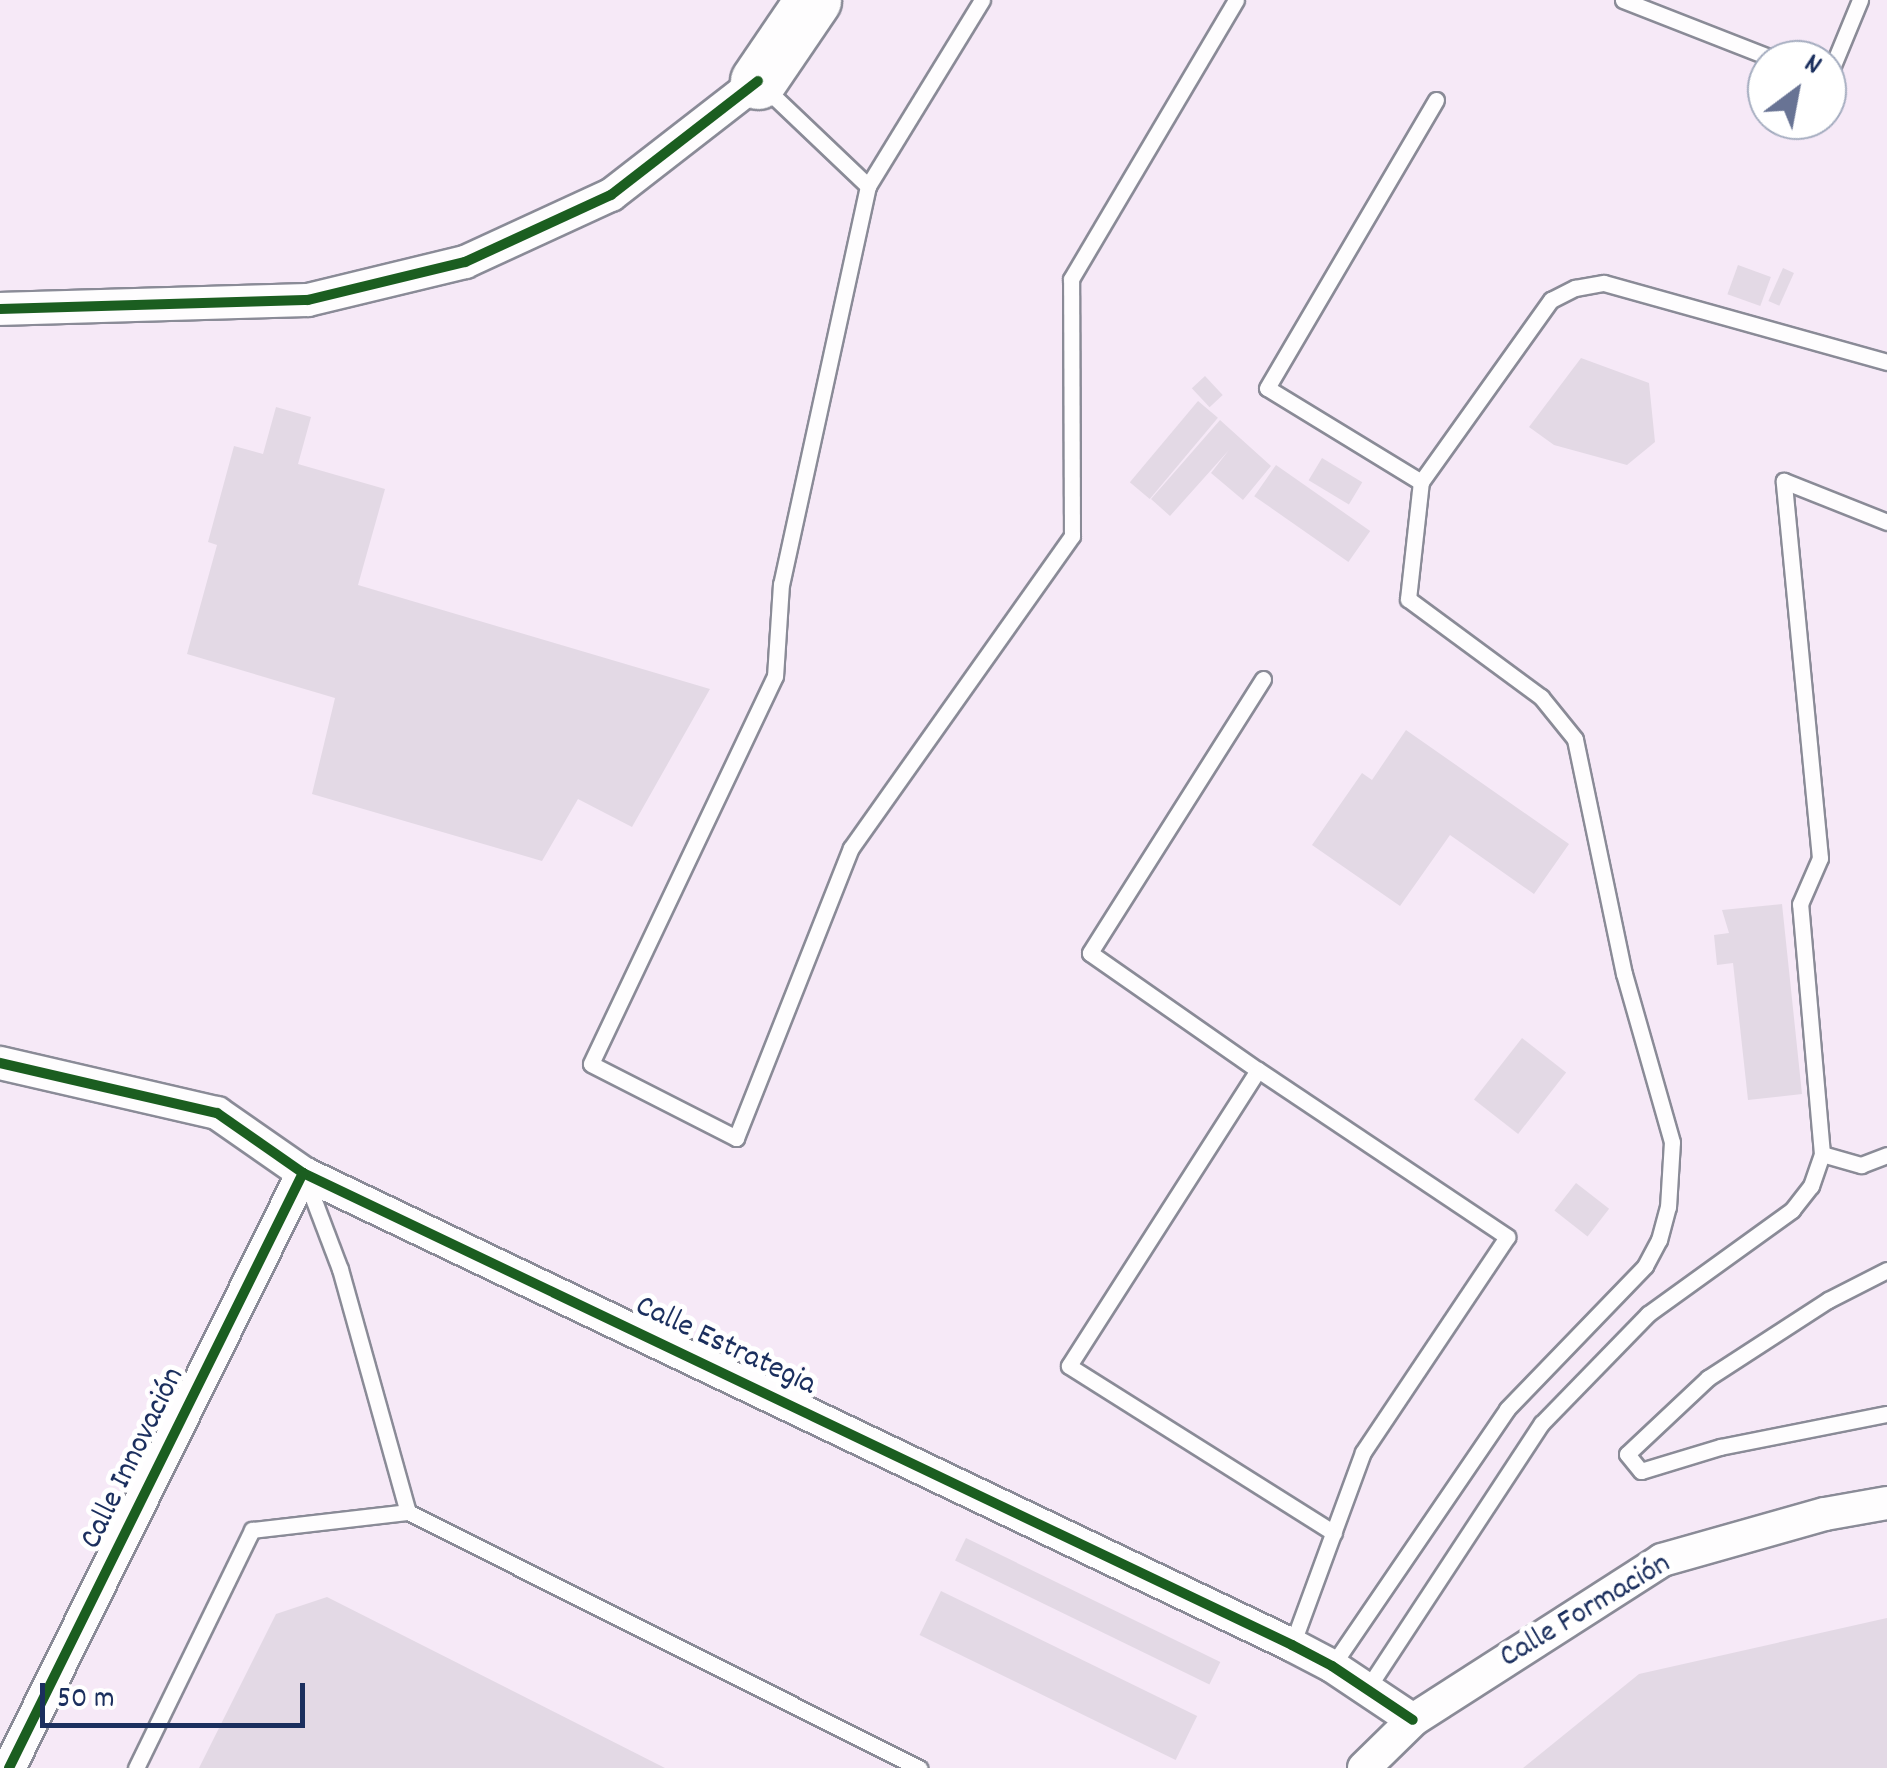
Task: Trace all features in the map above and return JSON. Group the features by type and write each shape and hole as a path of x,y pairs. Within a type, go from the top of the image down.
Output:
{"highway":[{"path":"758,81 813,0"}],"street":[{"path":"0,309 308,300 465,262 612,195 758,81"},
{"name":"Calle Estrategia","path":"0,1063 218,1113 303,1173 1292,1645 1332,1666 1412,1720"},
{"name":"Calle Innovación","path":"9,1768 303,1173"},
{"name":"Calle Formación","path":"1364,1768 1412,1720 1662,1560 1825,1514 1887,1503"}],"lane":[{"path":"982,0 868,186 781,584 774,676 591,1064 736,1138 851,848 1072,536 1071,279 1236,0"},
{"path":"1623,0 1747,49"},
{"path":"1844,40 1860,0"},
{"path":"758,81 868,186"},
{"path":"1421,482 1267,388 1436,100"},
{"path":"1332,1666 1507,1409 1645,1266 1659,1240 1668,1207 1672,1142 1624,974 1575,739 1541,698 1408,600 1421,482 1550,300 1575,288 1604,284 1887,362"},
{"path":"1367,1690 1542,1423 1648,1314 1792,1210 1811,1186 1822,1154 1800,904 1820,858 1784,480 1887,522"},
{"path":"1263,680 1090,952 1507,1237 1364,1452 1292,1645"},
{"path":"1258,1070 1070,1366 1334,1532"},
{"path":"1822,1154 1861,1165 1887,1154"},
{"path":"303,1173 340,1270 408,1512"},
{"path":"1887,1270 1828,1300 1708,1378 1627,1454 1642,1471 1720,1447 1887,1414"},
{"path":"136,1768 252,1530 408,1512 919,1768"}],"shaded area":[{"path":"0,0 1887,0 1887,1768 0,1768"}],"building":[{"path":"1738,265 1771,277 1760,306 1727,294"},
{"path":"1783,268 1794,273 1779,306 1768,301"},
{"path":"1581,358 1649,383 1655,442 1627,465 1554,445 1529,427"},
{"path":"1205,376 1223,395 1210,407 1192,388"},
{"path":"1198,401 1218,418 1150,499 1130,482"},
{"path":"276,407 311,417 298,464 385,489 358,585 710,689 632,827 578,799 542,861 312,794 335,698 187,654 217,545 208,542 234,446 263,454"},
{"path":"1220,420 1271,466 1243,500 1211,473 1229,450 1170,516 1151,499"},
{"path":"1322,458 1362,482 1349,504 1309,480"},
{"path":"1276,465 1370,531 1348,562 1254,496"},
{"path":"1406,730 1569,844 1534,894 1450,835 1400,906 1312,845 1362,773 1372,780"},
{"path":"1782,904 1802,1094 1748,1100 1733,963 1717,965 1714,935 1729,933 1722,910"},
{"path":"1522,1038 1566,1072 1518,1134 1474,1099"},
{"path":"1576,1183 1609,1209 1588,1236 1554,1211"},
{"path":"966,1538 1220,1662 1209,1685 955,1560"},
{"path":"941,1591 1197,1716 1176,1760 920,1635"},
{"path":"327,1597 665,1768 199,1768 276,1614"},
{"path":"1887,1618 1887,1768 1523,1768 1639,1674"}],"cycle path":[{"path":"0,309 308,300 465,262 611,195 758,81"},
{"path":"0,1063 217,1113 303,1173 1292,1645 1332,1666 1413,1720"},
{"path":"9,1768 303,1173"}]}
